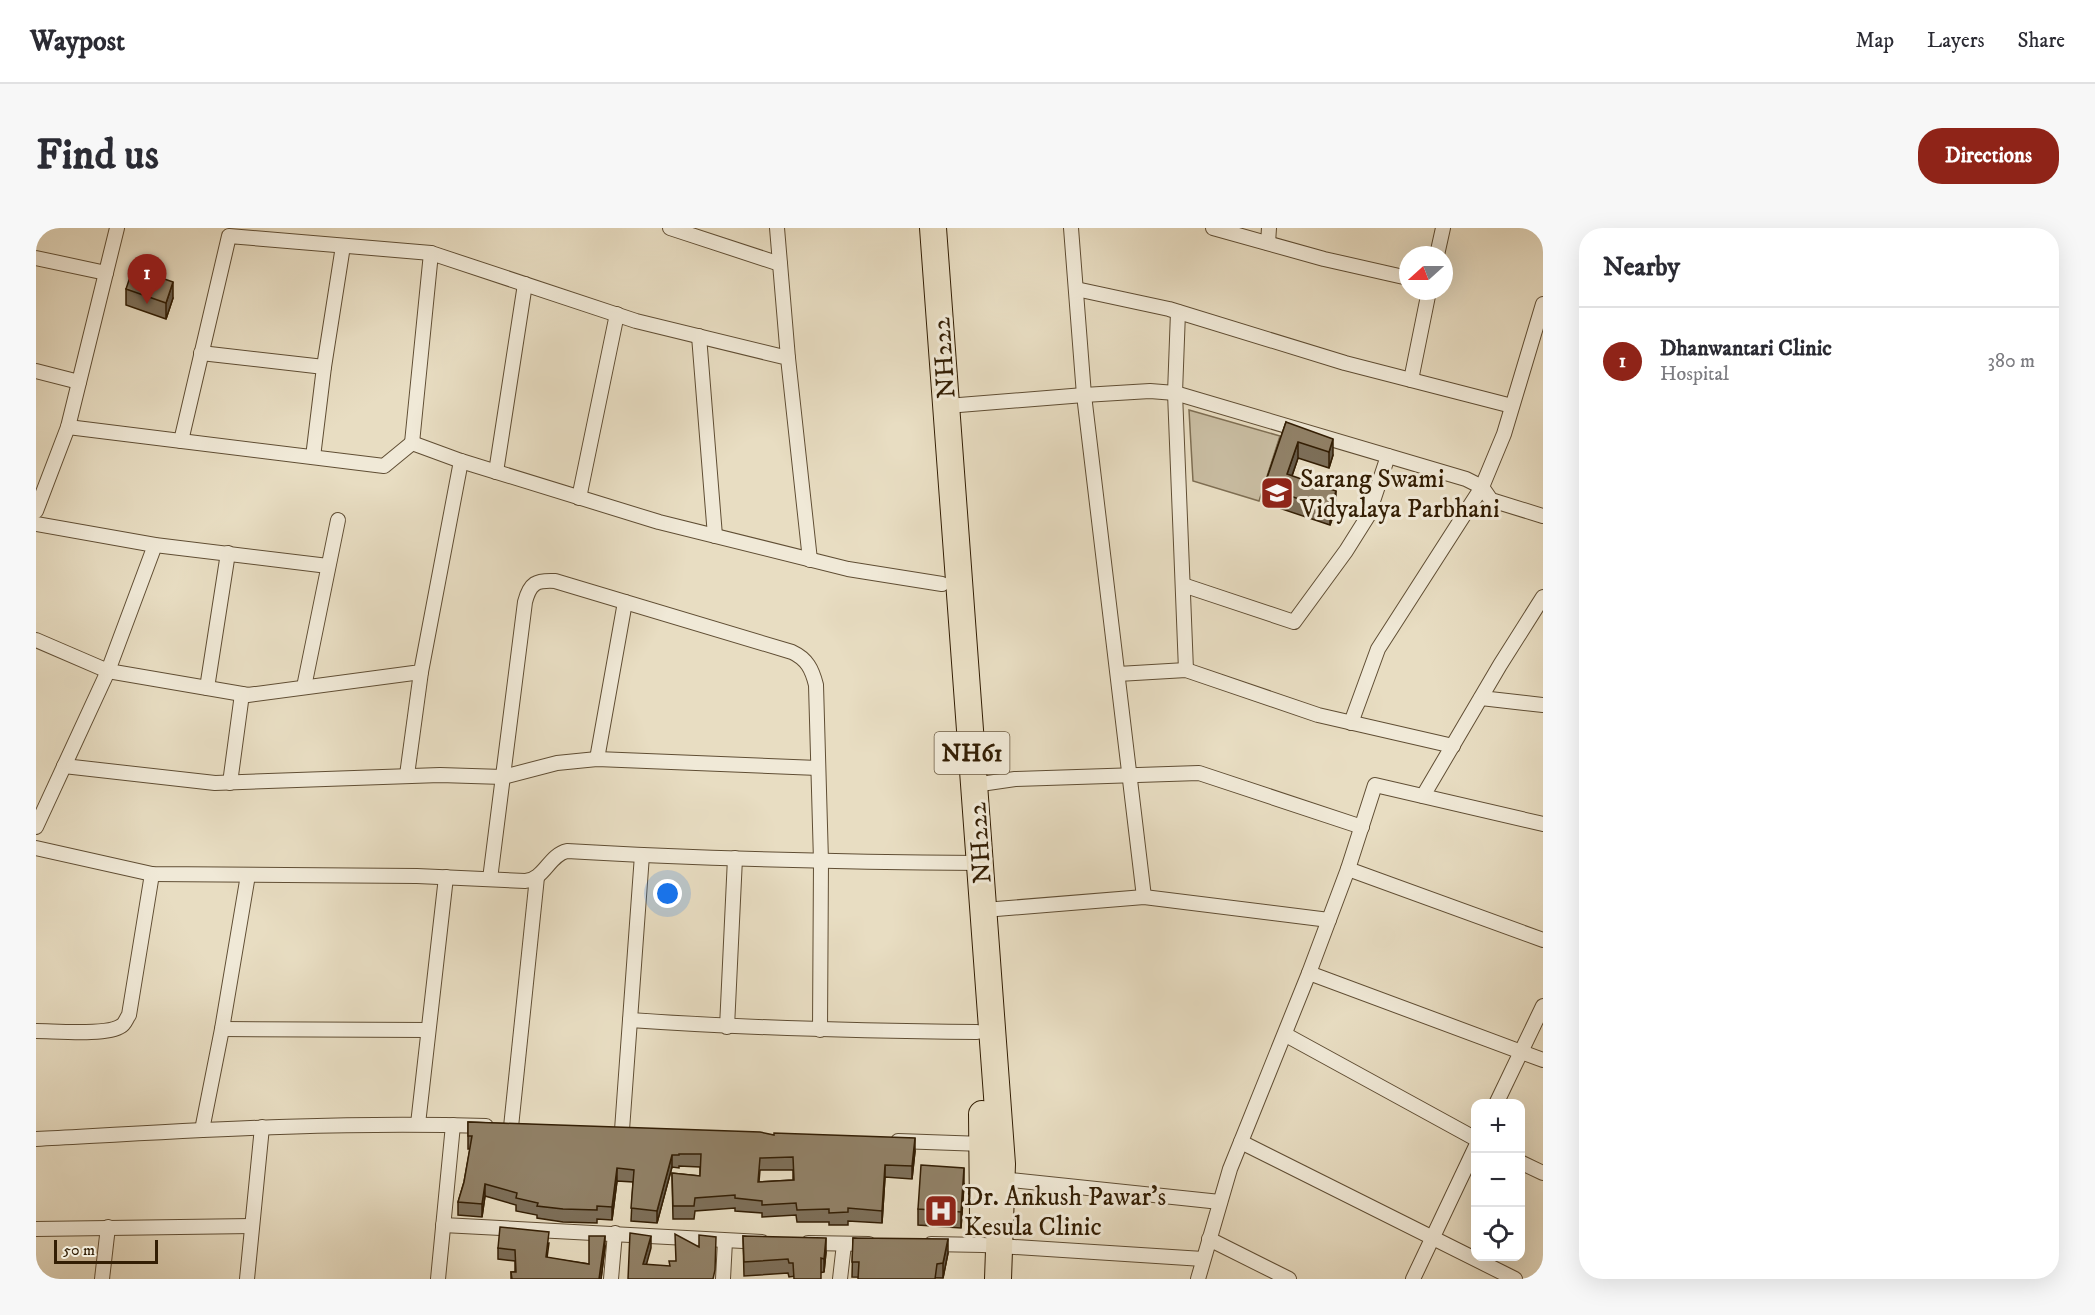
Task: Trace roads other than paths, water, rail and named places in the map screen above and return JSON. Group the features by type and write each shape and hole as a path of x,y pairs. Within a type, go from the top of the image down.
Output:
{"highway":[{"name":"NH222","path":"916,228 942,584 973,863 984,910 1002,1164 992,1245 981,1279"},
{"name":"NH222","path":"933,228 975,785 973,863 977,1032 983,1144 992,1245 998,1279"}],"street":[{"path":"36,511 68,427 117,228"},
{"path":"670,228 780,264"},
{"path":"777,228 788,358 810,560"},
{"path":"1071,228 1084,395 1144,897"},
{"path":"1213,228 1399,276"},
{"path":"1268,243 1269,228"},
{"path":"1439,246 1443,228"},
{"path":"182,441 229,236 431,253 617,315 788,358"},
{"path":"313,457 343,246"},
{"path":"68,427 384,466 412,443 431,253"},
{"path":"36,258 106,273"},
{"path":"496,472 525,284"},
{"path":"1076,289 1178,312 1345,363 1512,406"},
{"path":"1411,380 1427,300"},
{"path":"1351,723 1378,650 1482,487 1504,434 1543,304"},
{"path":"1178,312 1175,393 1186,670"},
{"path":"579,498 617,315"},
{"path":"699,336 715,536"},
{"path":"201,353 324,367"},
{"path":"36,371 79,382"},
{"path":"947,406 1150,391 1175,393 1466,479 1482,487 1491,500 1543,516"},
{"path":"412,443 460,461 659,522 848,569 942,584"},
{"path":"1183,585 1294,622 1346,551 1368,516 1388,456"},
{"path":"407,775 421,672 460,461"},
{"path":"304,687 338,520"},
{"path":"36,524 155,545 328,566"},
{"path":"36,827 108,671 155,545"},
{"path":"207,688 228,553"},
{"path":"490,879 527,591 534,584 544,580 555,581 801,656 808,664 816,685 820,861 820,1030"},
{"path":"1423,796 1481,698 1537,616 1543,597"},
{"path":"597,759 625,602"},
{"path":"36,640 108,671 248,695 421,672"},
{"path":"1118,674 1186,670 1318,716 1453,746"},
{"path":"230,783 242,694"},
{"path":"1481,698 1543,705"},
{"path":"64,766 230,783 407,775 503,777 557,763 597,759 818,768"},
{"path":"975,785 1015,779 1198,773 1362,827"},
{"path":"1198,1279 1230,1169 1286,1035 1348,869 1375,785 1543,824"},
{"path":"36,848 152,874 325,874 525,881 537,877 557,855 567,851 820,861 973,863"},
{"path":"623,1130 642,855"},
{"path":"728,1027 735,858"},
{"path":"1348,869 1543,940"},
{"path":"36,1031 104,1032 124,1025 129,1015 152,874"},
{"path":"202,1130 248,875"},
{"path":"418,1124 446,877"},
{"path":"36,1139 262,1127 418,1124 516,1127 537,877"},
{"path":"984,910 1144,897 1329,920"},
{"path":"1309,974 1543,1060"},
{"path":"1498,1099 1543,1006"},
{"path":"630,1020 728,1027 977,1032"},
{"path":"222,1029 428,1030"},
{"path":"1286,1035 1471,1135"},
{"path":"438,1279 453,1125"},
{"path":"247,1279 262,1127"},
{"path":"890,1140 983,1144"},
{"path":"1241,1142 1515,1279"},
{"path":"1413,1279 1473,1153"},
{"path":"1525,1164 1543,1173"},
{"path":"1001,1179 1220,1202"},
{"path":"443,1225 773,1242"},
{"path":"36,1229 252,1226"},
{"path":"102,1279 108,1227"},
{"path":"611,1279 615,1233"},
{"path":"1209,1239 1289,1279"},
{"path":"723,1279 725,1241"},
{"path":"796,1243 879,1244"},
{"path":"840,1279 844,1244"},
{"path":"914,1244 992,1245 1203,1259"}],"place":[{"name":"Dhanwantari Clinic","path":"147,304"},
{"name":"Sarang Swami Vidyalaya Parbhani","path":"1277,493"},
{"name":"Dr. Ankush Pawar's Kesula Clinic","path":"941,1211"}]}
